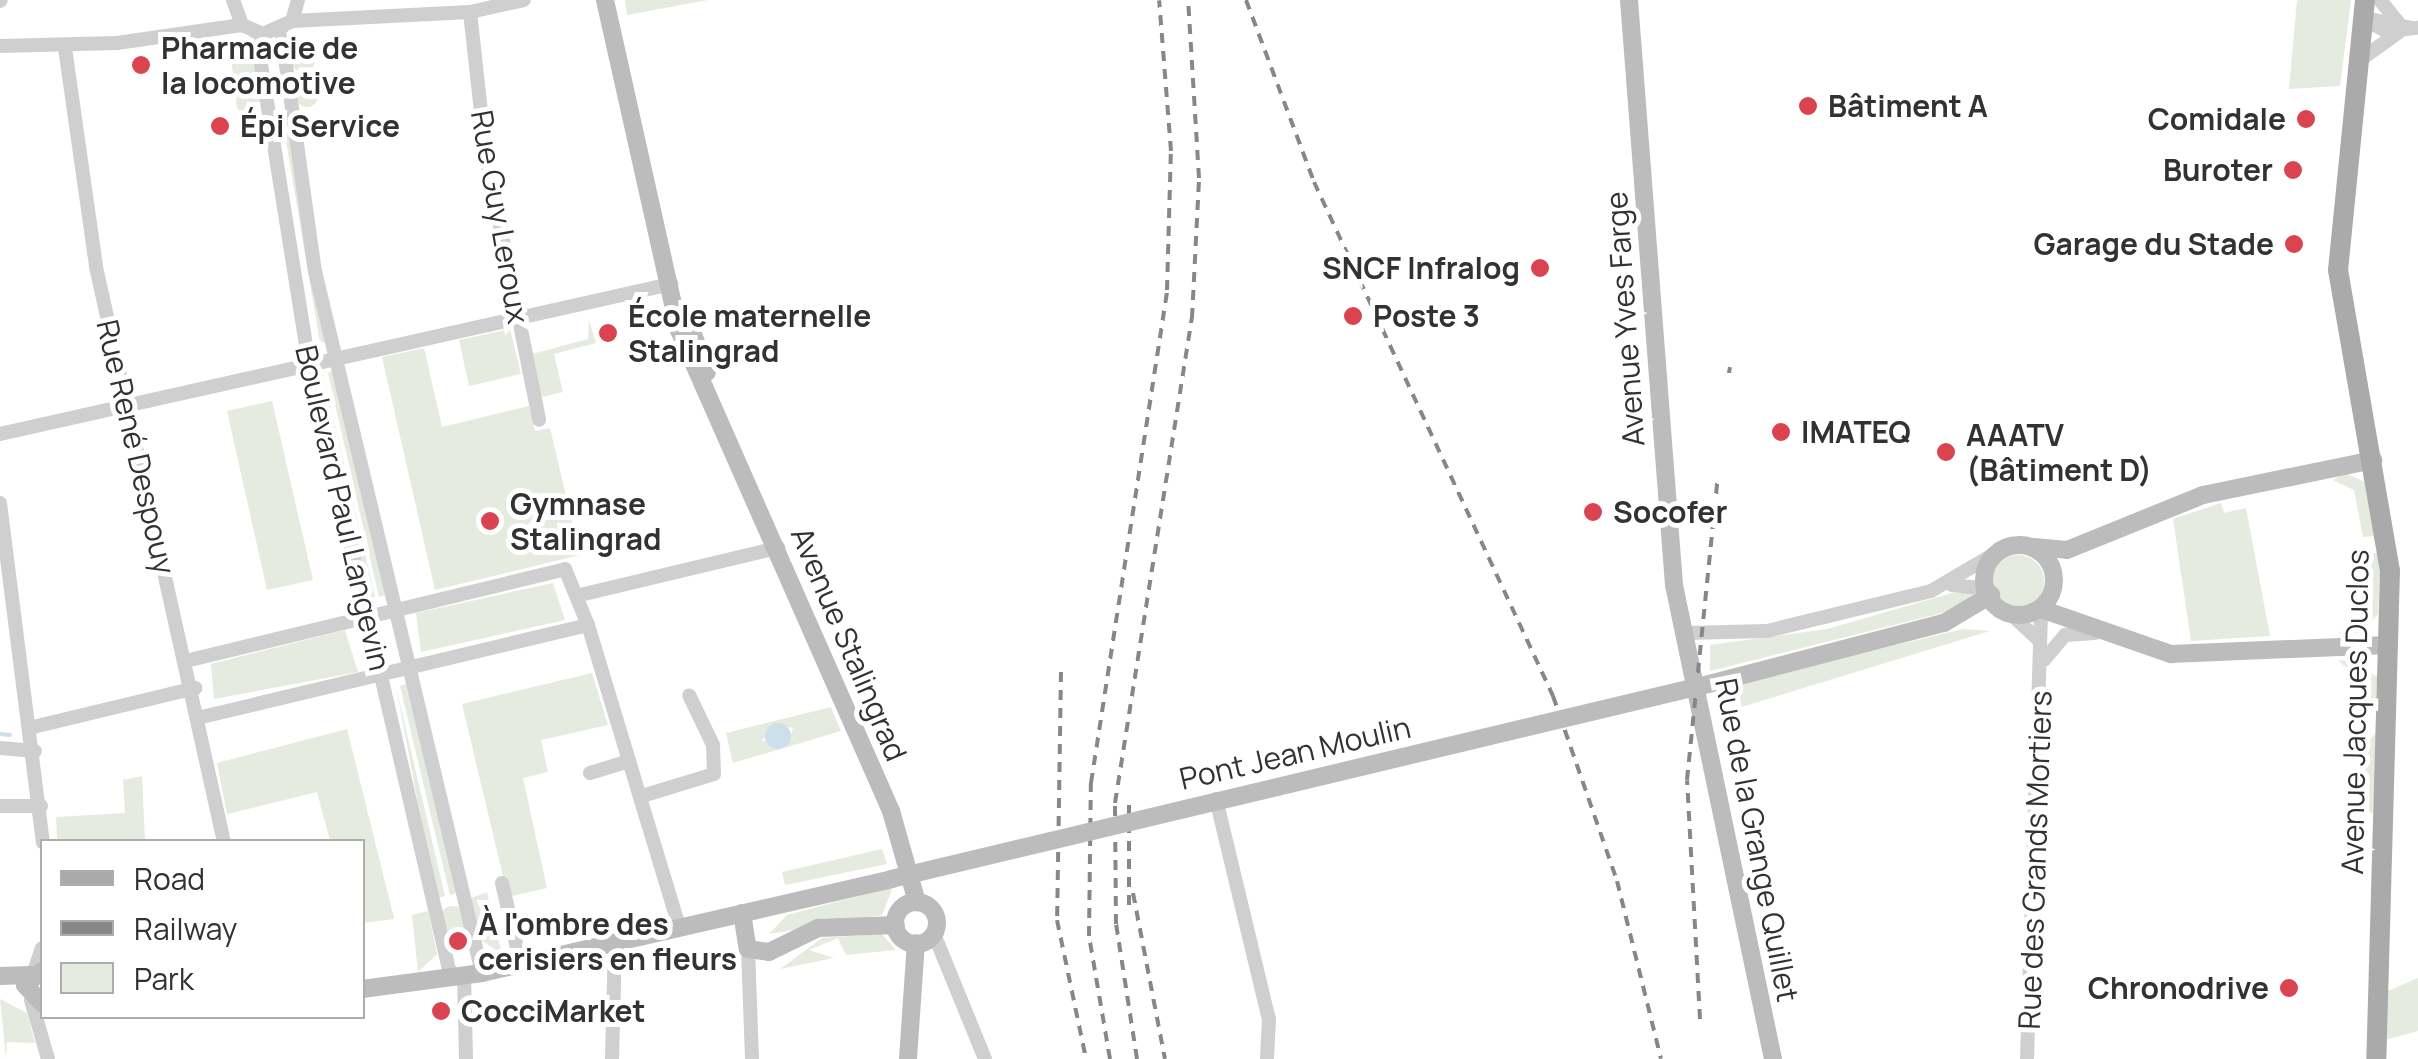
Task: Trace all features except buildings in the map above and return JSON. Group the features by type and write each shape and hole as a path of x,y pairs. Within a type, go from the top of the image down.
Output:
{"main road":[{"name":"Avenue Stalingrad","path":"605,0 671,284 718,411 891,810 917,902 933,910 934,934"},
{"name":"Avenue Yves Farge","path":"1629,0 1671,564 1686,632"},
{"name":"Avenue Jacques Duclos","path":"2363,9 2354,67 2338,270 2388,537 2374,1059"},
{"path":"2013,618 1990,592 1994,554 2016,541 2067,550 2203,494 2373,460"},
{"path":"2034,546 2048,577 2041,609"},
{"path":"1944,623 1990,592"},
{"path":"1944,623 2013,618 2041,609 2110,637 2198,655 2388,645"},
{"name":"Pont Jean Moulin","path":"365,989 466,976 742,914 1944,623"},
{"name":"Rue de la Grange Quillet","path":"1686,632 1773,1059"},
{"path":"742,914 748,949 778,950 825,927 896,924 917,902"},
{"path":"896,924 916,944 908,1059"},
{"path":"916,944 934,934"},
{"path":"0,976 34,985"},
{"path":"0,986 34,985"}],"street":[{"path":"233,0 242,25"},
{"path":"287,26 298,0"},
{"path":"0,46 65,48 242,25 256,33 287,26 470,12 524,0"},
{"path":"2380,0 2407,27"},
{"path":"2363,9 2407,27"},
{"name":"Rue Guy Leroux","path":"470,12 516,319 540,420"},
{"name":"Boulevard Paul Langevin","path":"287,26 335,359 406,670 466,976"},
{"path":"2354,67 2407,27"},
{"name":"Boulevard Paul Langevin","path":"256,33 309,365 382,676 466,976"},
{"name":"Rue René Despouy","path":"65,48 125,406 190,660 223,839"},
{"path":"0,434 671,284"},
{"path":"0,503 33,727 44,839"},
{"path":"580,594 778,548"},
{"path":"1686,632 1767,630 1946,586 1994,554"},
{"path":"190,660 565,569 580,594 679,927"},
{"path":"1946,586 1990,592"},
{"name":"Rue des Grands Mortiers","path":"2027,1059 2044,661 2041,609"},
{"path":"2013,618 2042,645"},
{"path":"202,716 588,625"},
{"name":"Rue des Grands Mortiers","path":"2044,661 2070,634 2110,637"},
{"path":"33,727 196,688"},
{"path":"642,796 714,774 713,745 689,695"},
{"path":"0,748 36,751"},
{"path":"590,773 629,760"},
{"path":"1216,800 1269,1019 1267,1059"},
{"path":"0,806 41,806"},
{"path":"502,884 521,964"},
{"path":"934,934 984,1059"},
{"path":"612,1059 615,943"},
{"path":"748,949 752,1059"},
{"path":"40,957 34,985 40,1017"},
{"path":"466,976 466,1059"},
{"path":"40,1019 48,1059"},
{"path":"48,1019 48,1059"}],"green space":[{"path":"625,0 708,0 627,15"},
{"path":"2297,0 2351,0 2340,86 2289,89"},
{"path":"303,48 315,60 303,72 291,60"},
{"path":"244,55 256,67 244,79 232,67"},
{"path":"307,85 315,88 315,104 307,107 299,104 296,96 299,88"},
{"path":"248,90 260,102 248,114 236,102"},
{"path":"284,129 290,129 327,341 320,343"},
{"path":"589,320 596,343 554,354 563,392 542,397 532,354 588,339"},
{"path":"510,329 521,374 469,386 459,340"},
{"path":"424,348 442,427 529,406 535,431 550,428 580,555 435,590 382,357"},
{"path":"333,371 385,595 379,597 328,373"},
{"path":"323,374 375,597 369,599 316,376"},
{"path":"272,401 313,580 267,590 227,411"},
{"path":"2345,473 2365,482 2375,536 2363,537 2354,490 2333,480"},
{"path":"2221,503 2224,513 2246,508 2270,636 2191,641 2173,519"},
{"path":"2364,553 2381,553 2378,614 2361,633 2338,633 2362,617"},
{"path":"2018,555 2037,562 2044,581 2037,600 2018,607 1999,600 1992,581 1999,562"},
{"path":"553,583 565,620 421,652 416,613"},
{"path":"1973,587 1974,601 1938,614 1710,671 1710,645 1827,629"},
{"path":"1963,629 1990,631 1722,713 1714,689"},
{"path":"345,630 358,672 214,699 211,664"},
{"path":"2338,660 2357,662 2377,677 2376,705 2358,727 2359,680"},
{"path":"592,673 608,725 541,740 548,772 523,778 547,888 508,897 462,704"},
{"path":"406,684 459,892 450,895 400,686"},
{"path":"396,687 445,896 436,898"},
{"path":"831,707 841,731 733,763 726,733","holes":["779,725 793,728 789,740 761,741"]},
{"path":"347,729 394,919 365,923 365,839 329,839 317,792 227,814 217,763"},
{"path":"2376,733 2373,814 2355,801 2357,753"},
{"path":"142,776 145,839 57,839 56,817 125,813 123,780"},
{"path":"882,849 887,864 785,885 782,872"},
{"path":"893,887 882,915 769,934 787,915"},
{"path":"487,892 501,950 507,957 481,940 471,898"},
{"path":"453,906 463,910 467,920 463,930 453,934 443,930 439,920 443,910"},
{"path":"428,911 437,954 418,972 412,915"},
{"path":"882,934 896,950 846,955 838,938 809,950 834,958 780,969 822,938"},
{"path":"2418,978 2418,1031 2384,1040 2385,992"},
{"path":"0,999 27,1013 35,1043 7,1042 6,1059"}],"water":[{"path":"778,723 787,727 791,736 787,745 778,749 769,745 765,736 769,727"}],"waterway":[{"path":"0,734 10,735"}],"railway":[{"path":"1110,1059 1089,936 1091,783 1167,290 1171,151 1159,0"},
{"path":"1137,1059 1116,924 1115,803 1192,318 1199,178 1188,0"},
{"path":"1246,0 1314,182 1553,696 1617,881 1661,1059"},
{"path":"1729,373 1730,367"},
{"path":"1700,1019 1687,780 1718,477"},
{"path":"1061,672 1057,920 1086,1059"},
{"path":"1129,805 1129,905"},
{"path":"1133,893 1165,1059"}],"place":[{"name":"Pharmacie de la locomotive","path":"141,65"},
{"name":"Bâtiment A","path":"1808,106"},
{"name":"Comidale","path":"2306,119"},
{"name":"Épi Service","path":"220,126"},
{"name":"Buroter","path":"2293,170"},
{"name":"Garage du Stade","path":"2294,244"},
{"name":"SNCF Infralog","path":"1540,268"},
{"name":"Poste 3","path":"1353,316"},
{"name":"École maternelle Stalingrad","path":"608,333"},
{"name":"IMATEQ","path":"1781,432"},
{"name":"AAATV (Bâtiment D)","path":"1946,452"},
{"name":"Socofer","path":"1593,512"},
{"name":"Gymnase Stalingrad","path":"490,521"},
{"name":"À l'ombre des cerisiers en fleurs","path":"458,941"},
{"name":"Chronodrive","path":"2289,988"},
{"name":"CocciMarket","path":"441,1011"}]}
